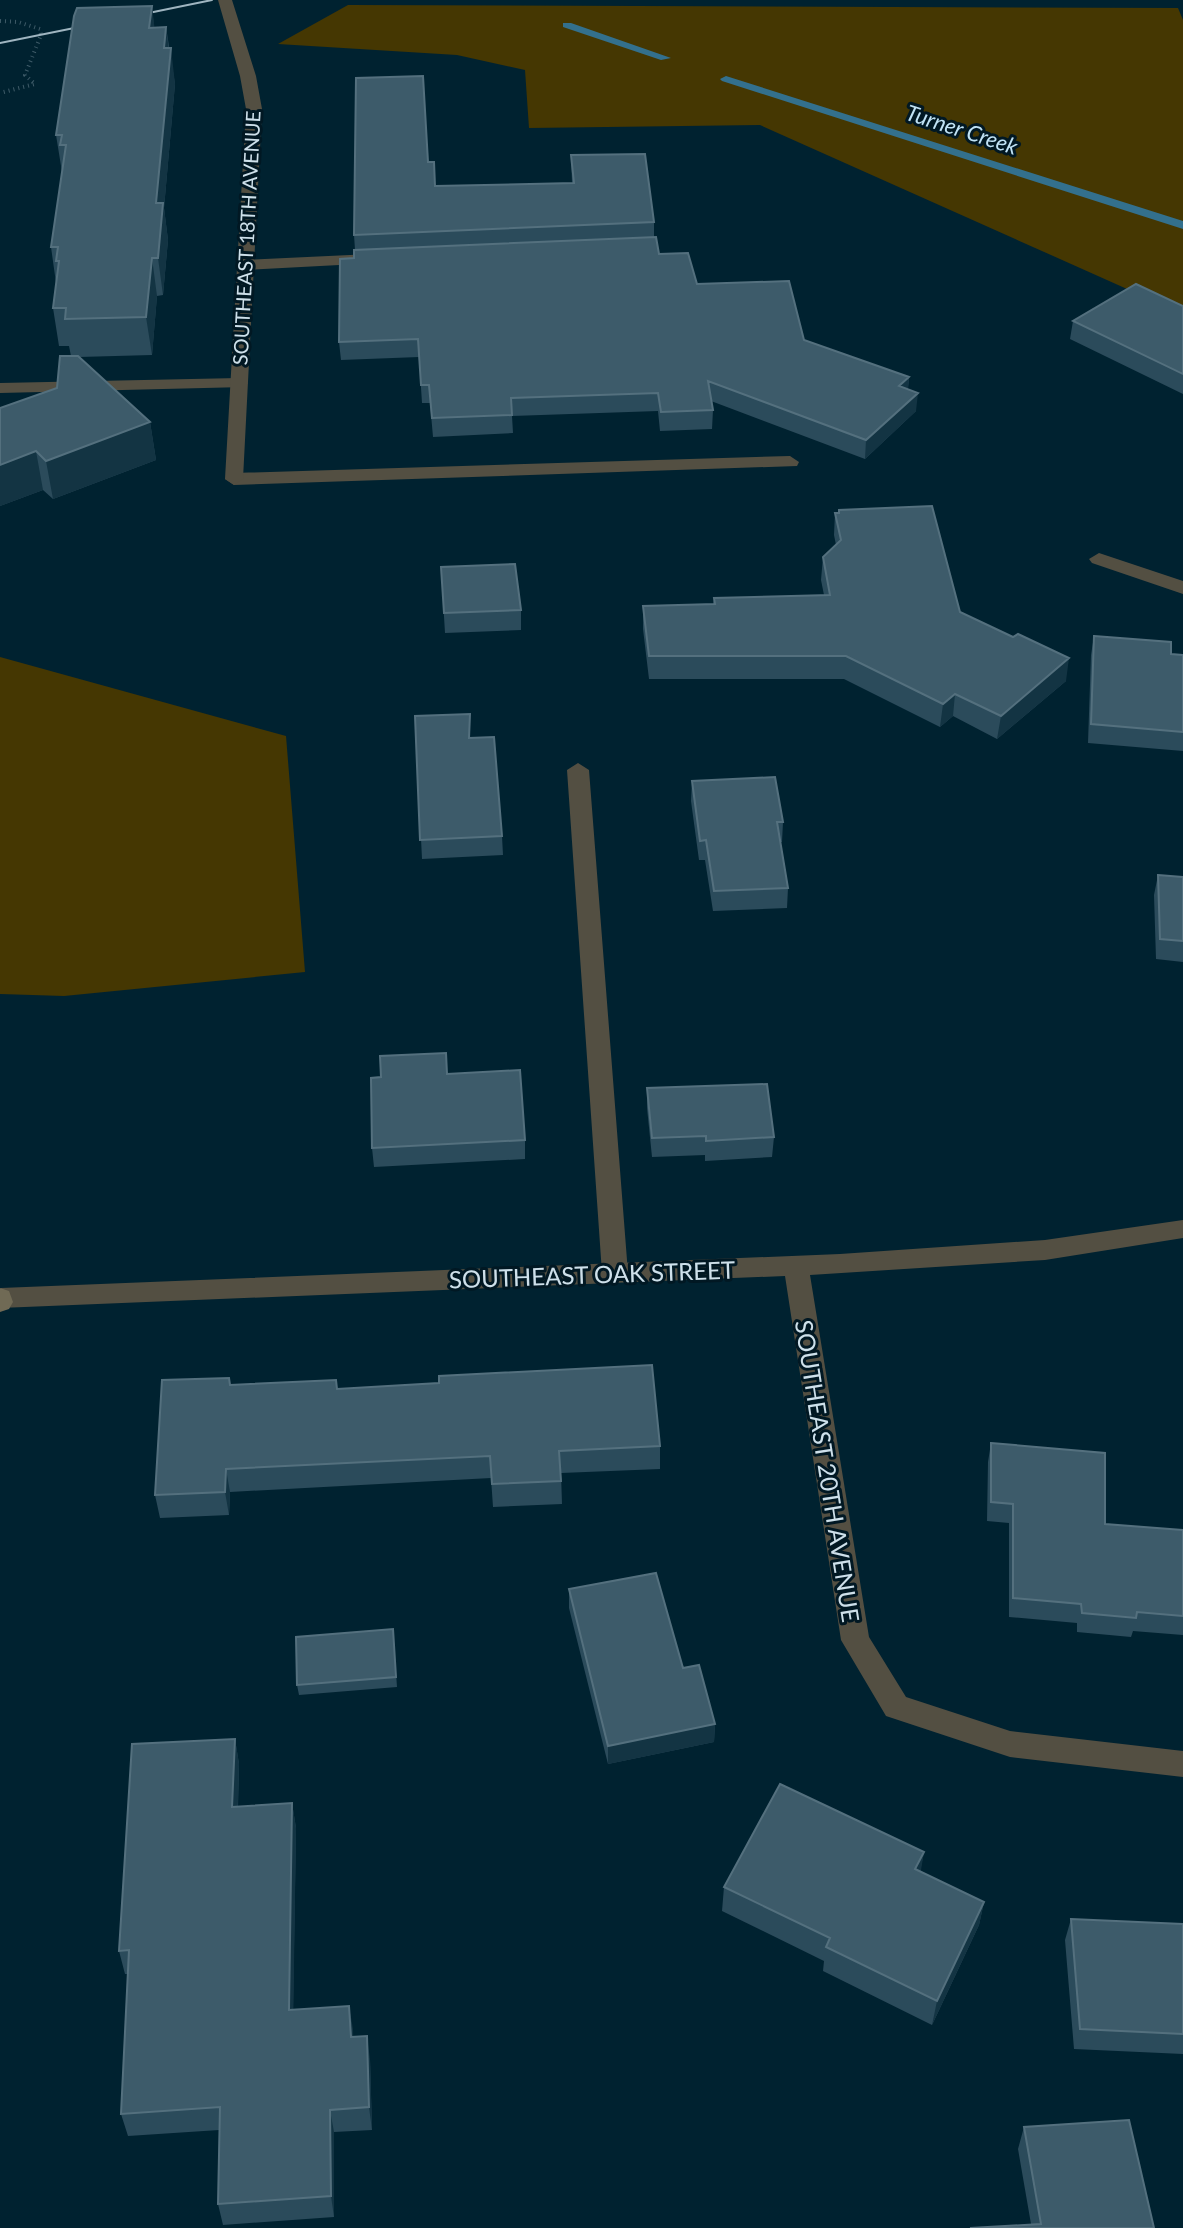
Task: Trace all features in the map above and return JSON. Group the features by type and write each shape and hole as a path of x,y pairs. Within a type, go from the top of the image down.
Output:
{"street":[{"name":"SOUTHEAST 18TH AVENUE","path":"225,0 248,76 254,109 234,479 790,462"},
{"path":"246,265 395,258"},
{"path":"0,388 239,383"},
{"path":"1099,559 1183,588"},
{"path":"578,770 615,1273"},
{"name":"SOUTHEAST OAK STREET","path":"0,1299 796,1266 1045,1250 1183,1229"},
{"name":"SOUTHEAST 20TH AVENUE","path":"796,1266 855,1640 896,1707 1010,1744 1183,1764"}],"path":[{"path":"0,21 32,25 40,29 42,35 25,75 35,84 0,93"}],"shaded area":[{"path":"348,5 1178,8 1183,20 1183,314 760,125 529,128 525,70 457,55 278,44"},
{"path":"0,657 286,736 305,972 64,996 0,994"}],"building":[{"path":"152,6 149,28 166,27 164,48 171,48 156,203 163,203 158,258 152,258 146,317 65,319 66,308 53,308 59,261 56,261 58,247 51,247 66,145 60,145 62,135 56,135 74,16 77,8"},
{"path":"423,76 428,162 434,162 435,186 574,183 571,155 645,154 654,222 354,235 356,78"},
{"path":"656,237 659,254 688,253 697,284 789,281 804,340 909,377 899,386 918,393 866,440 708,381 713,410 661,412 658,393 511,398 512,415 432,418 429,385 421,385 418,339 339,342 340,259 354,258 354,250"},
{"path":"1136,284 1183,306 1183,374 1073,321"},
{"path":"60,356 78,356 150,422 46,461 36,451 0,465 0,408 57,388"},
{"path":"932,506 960,612 1013,637 1018,634 1069,658 1001,716 955,694 943,704 846,656 649,656 643,606 715,604 714,598 830,595 823,557 841,540 835,513 839,510"},
{"path":"515,564 521,610 444,613 441,567"},
{"path":"1094,636 1171,642 1171,654 1183,655 1183,732 1091,724"},
{"path":"470,714 469,738 494,737 502,836 420,840 415,716"},
{"path":"775,777 783,822 777,822 788,888 714,891 706,840 700,841 692,781"},
{"path":"1158,875 1183,877 1183,941 1160,939"},
{"path":"446,1053 447,1074 520,1070 525,1140 372,1148 371,1078 381,1077 380,1056"},
{"path":"767,1084 774,1137 706,1141 706,1136 652,1138 647,1088"},
{"path":"652,1365 660,1446 559,1451 561,1481 492,1484 490,1456 226,1469 225,1492 155,1495 162,1380 229,1378 230,1385 336,1380 337,1389 439,1383 439,1376"},
{"path":"991,1443 1105,1453 1105,1524 1183,1530 1183,1616 1137,1612 1136,1618 1082,1613 1081,1604 1013,1598 1013,1504 991,1502"},
{"path":"656,1573 683,1668 699,1665 715,1724 608,1746 569,1589"},
{"path":"393,1629 396,1677 297,1685 296,1637"},
{"path":"235,1739 232,1807 292,1803 289,2010 349,2006 351,2037 367,2036 369,2107 330,2110 331,2196 218,2204 220,2107 121,2114 129,1950 119,1951 132,1744"},
{"path":"780,1784 924,1852 915,1869 984,1902 937,2001 826,1947 830,1938 724,1887"},
{"path":"1071,1919 1183,1924 1183,2034 1080,2029"},
{"path":"1129,2120 1154,2228 970,2228 1041,2224 1024,2127"}],"waterway":[{"name":"Turner Creek","path":"567,25 665,58"},
{"name":"Turner Creek","path":"726,79 1183,225"}],"tram line":[{"path":"129,17 212,0"},
{"path":"0,43 94,24"}]}
